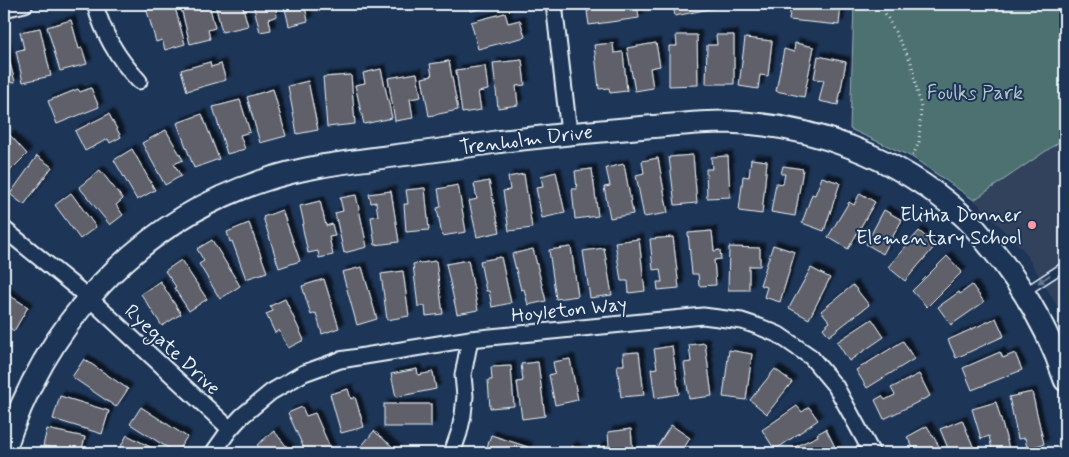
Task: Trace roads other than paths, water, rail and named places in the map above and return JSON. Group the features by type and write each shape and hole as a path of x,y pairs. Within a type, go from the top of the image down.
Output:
{"street":[{"path":"4,9 25,4"},
{"path":"95,4 99,19 110,44 125,67 139,81"},
{"path":"554,4 569,133"},
{"name":"Trenholm Drive","path":"4,453 12,425 29,386 62,331 89,298 116,268 142,246 184,216 221,196 264,180 347,162 569,133 695,123 727,122 766,126 844,143 879,159 933,191 964,216 1012,272 1049,336 1065,380"},
{"name":"Ryegate Drive","path":"4,229 89,298 230,429"},
{"name":"Hoyleton Way","path":"213,453 242,416 272,392 304,373 322,366 358,356 470,339 703,316 742,321 760,327 778,335 811,358 836,387 872,453"},
{"path":"452,453 463,415 465,396 464,375 470,339"}],"lane":[{"path":"1024,292 1065,267"}],"place":[{"name":"Elitha Donner Elementary School","path":"1032,225"}],"park label":[{"name":"Foulks Park","path":"975,92"}]}
